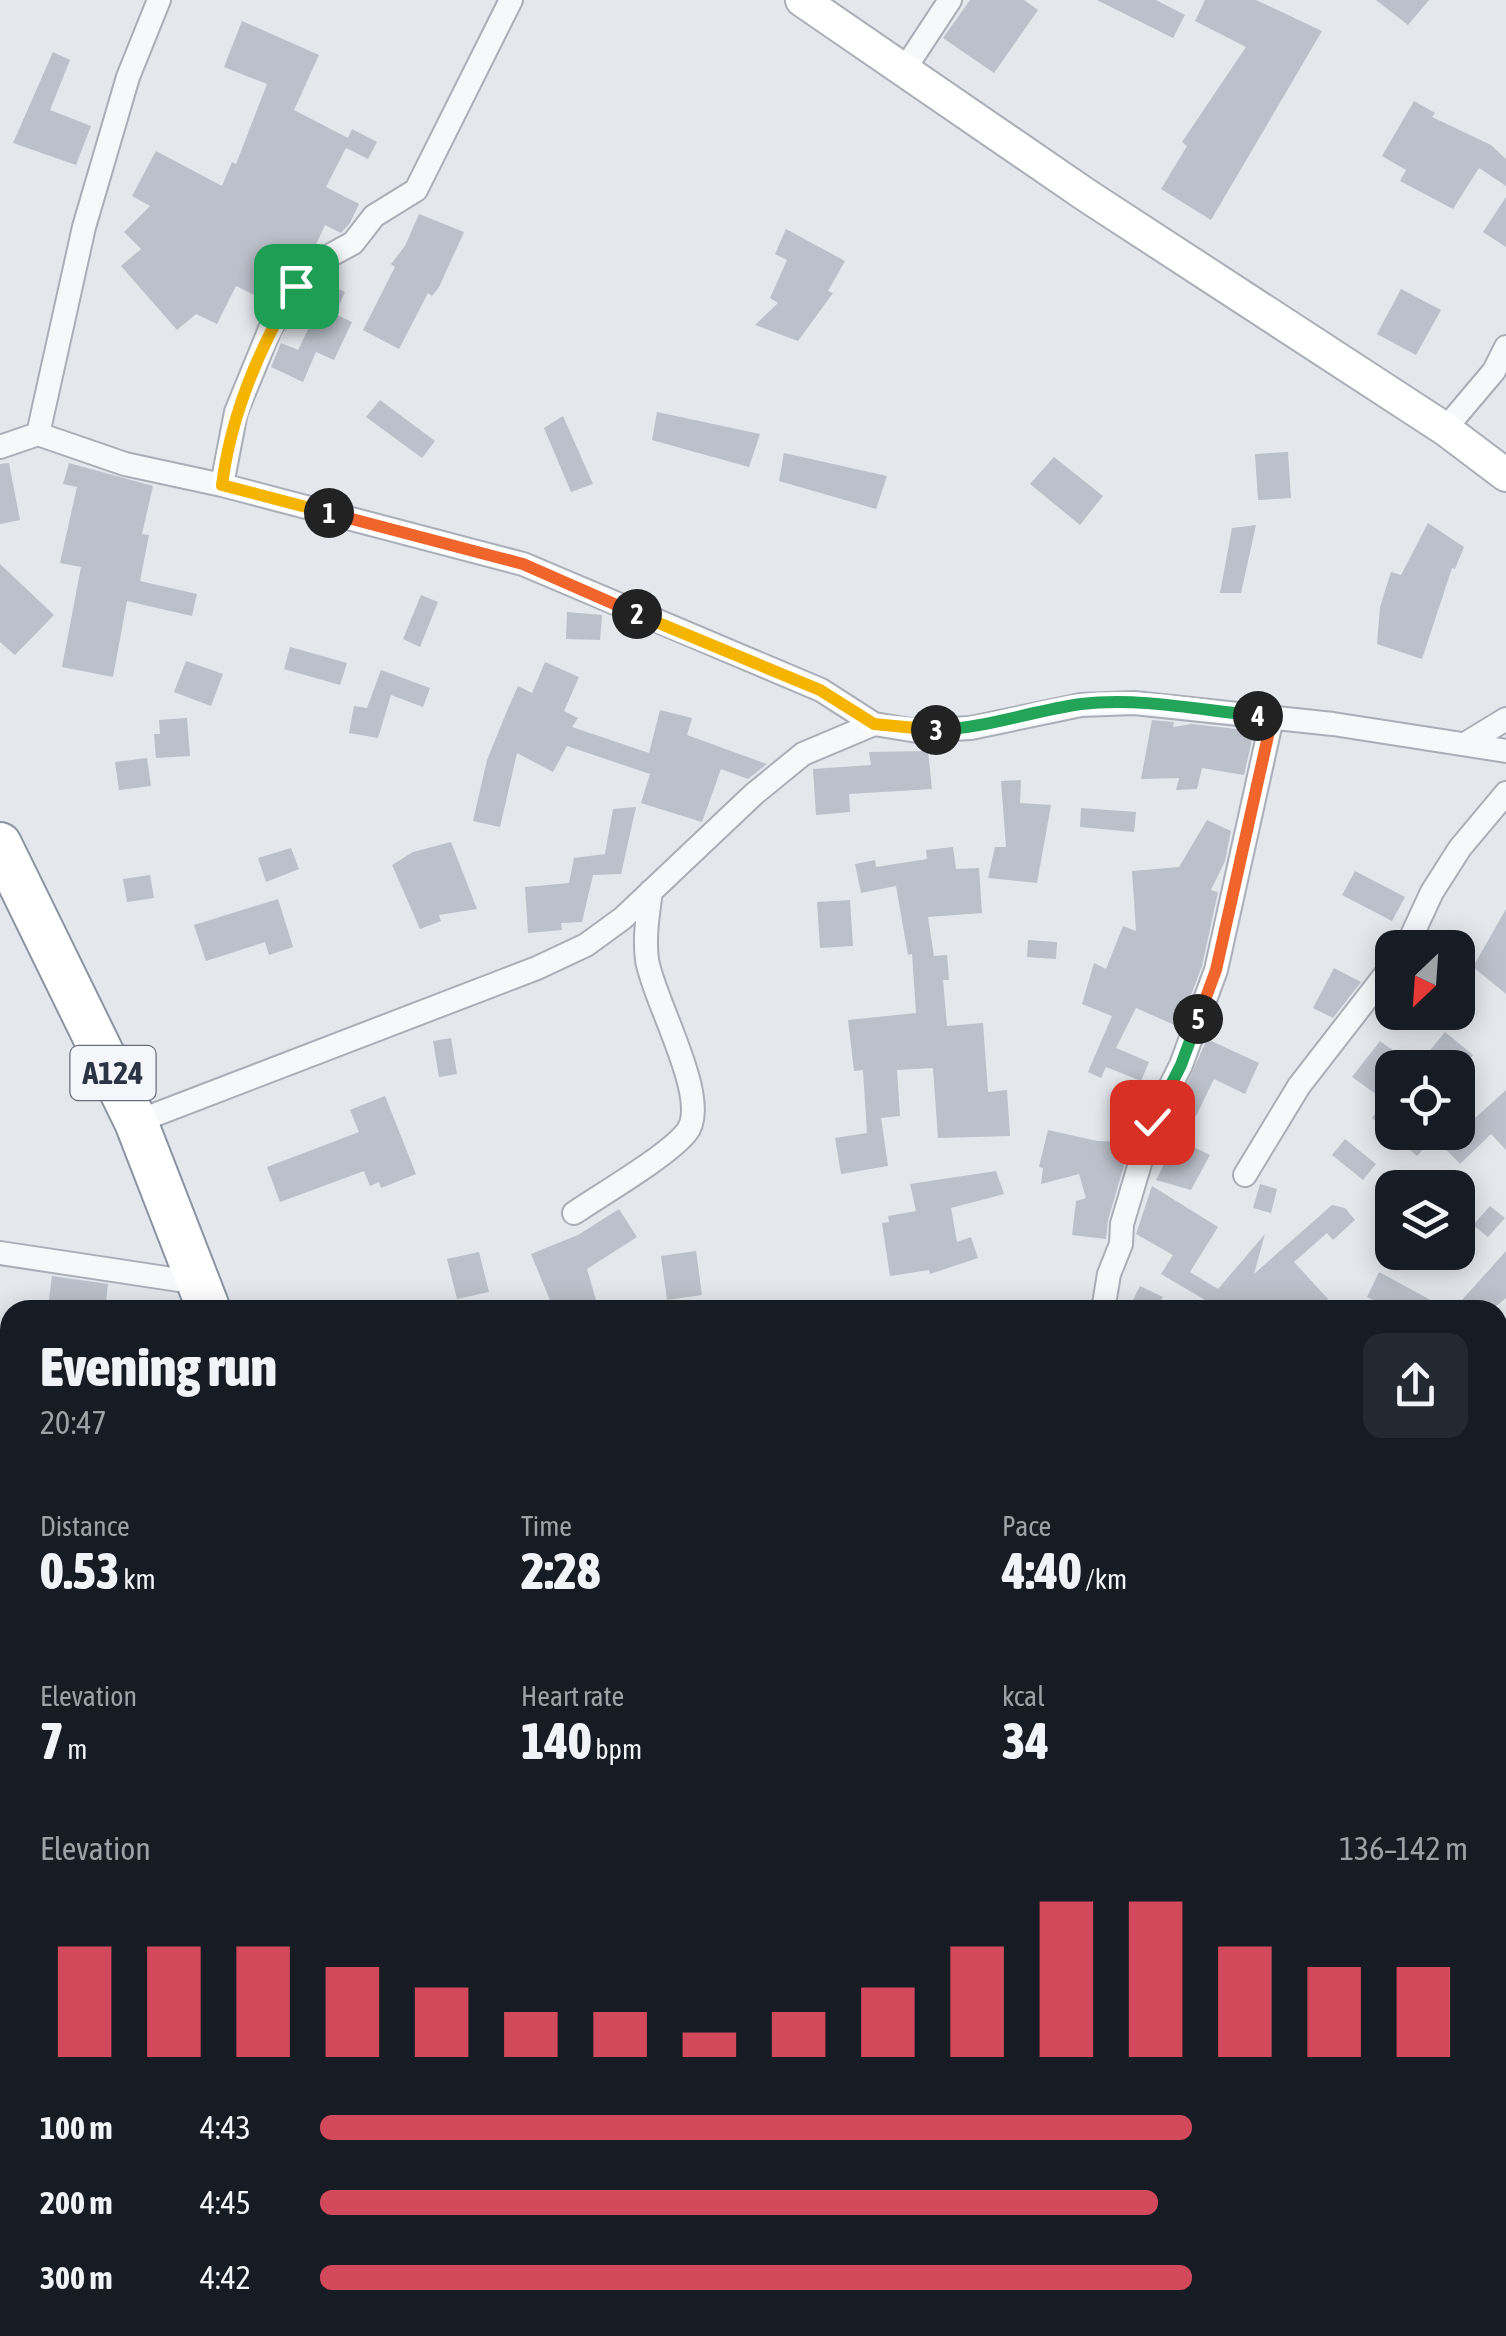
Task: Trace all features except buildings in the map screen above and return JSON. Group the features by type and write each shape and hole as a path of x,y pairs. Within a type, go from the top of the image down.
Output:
{"highway":[{"name":"A124","path":"0,844 136,1122 204,1296"}],"main road":[{"path":"802,0 1086,195 1445,429 1506,475"}],"street":[{"path":"38,434 84,227 128,77 160,0"},
{"path":"222,485 236,412 270,329 296,286 320,261 353,244 374,216 416,190 511,0"},
{"path":"904,70 950,0"},
{"path":"1445,429 1494,372 1506,347"},
{"path":"0,447 38,434 125,464 222,485 523,564 820,690 874,724 917,731 971,728 1081,704 1134,702 1506,751"},
{"path":"1104,1300 1152,1122 1181,1065 1216,970 1272,718"},
{"path":"1465,744 1506,719"},
{"path":"136,1122 538,968 586,945 623,918 803,754 874,724"},
{"path":"1416,930 1451,863 1506,793"},
{"path":"574,1214 677,1141 692,1123 694,1098 647,962 645,934 651,891"},
{"path":"1245,1175 1299,1086 1375,988"},
{"path":"0,1254 204,1296"}],"route":[{"path":"296,286 270,329 236,412 222,485 523,564 820,690 874,724 917,731 971,728 1081,704 1134,702 1272,718 1216,970 1181,1065 1152,1122"}]}
